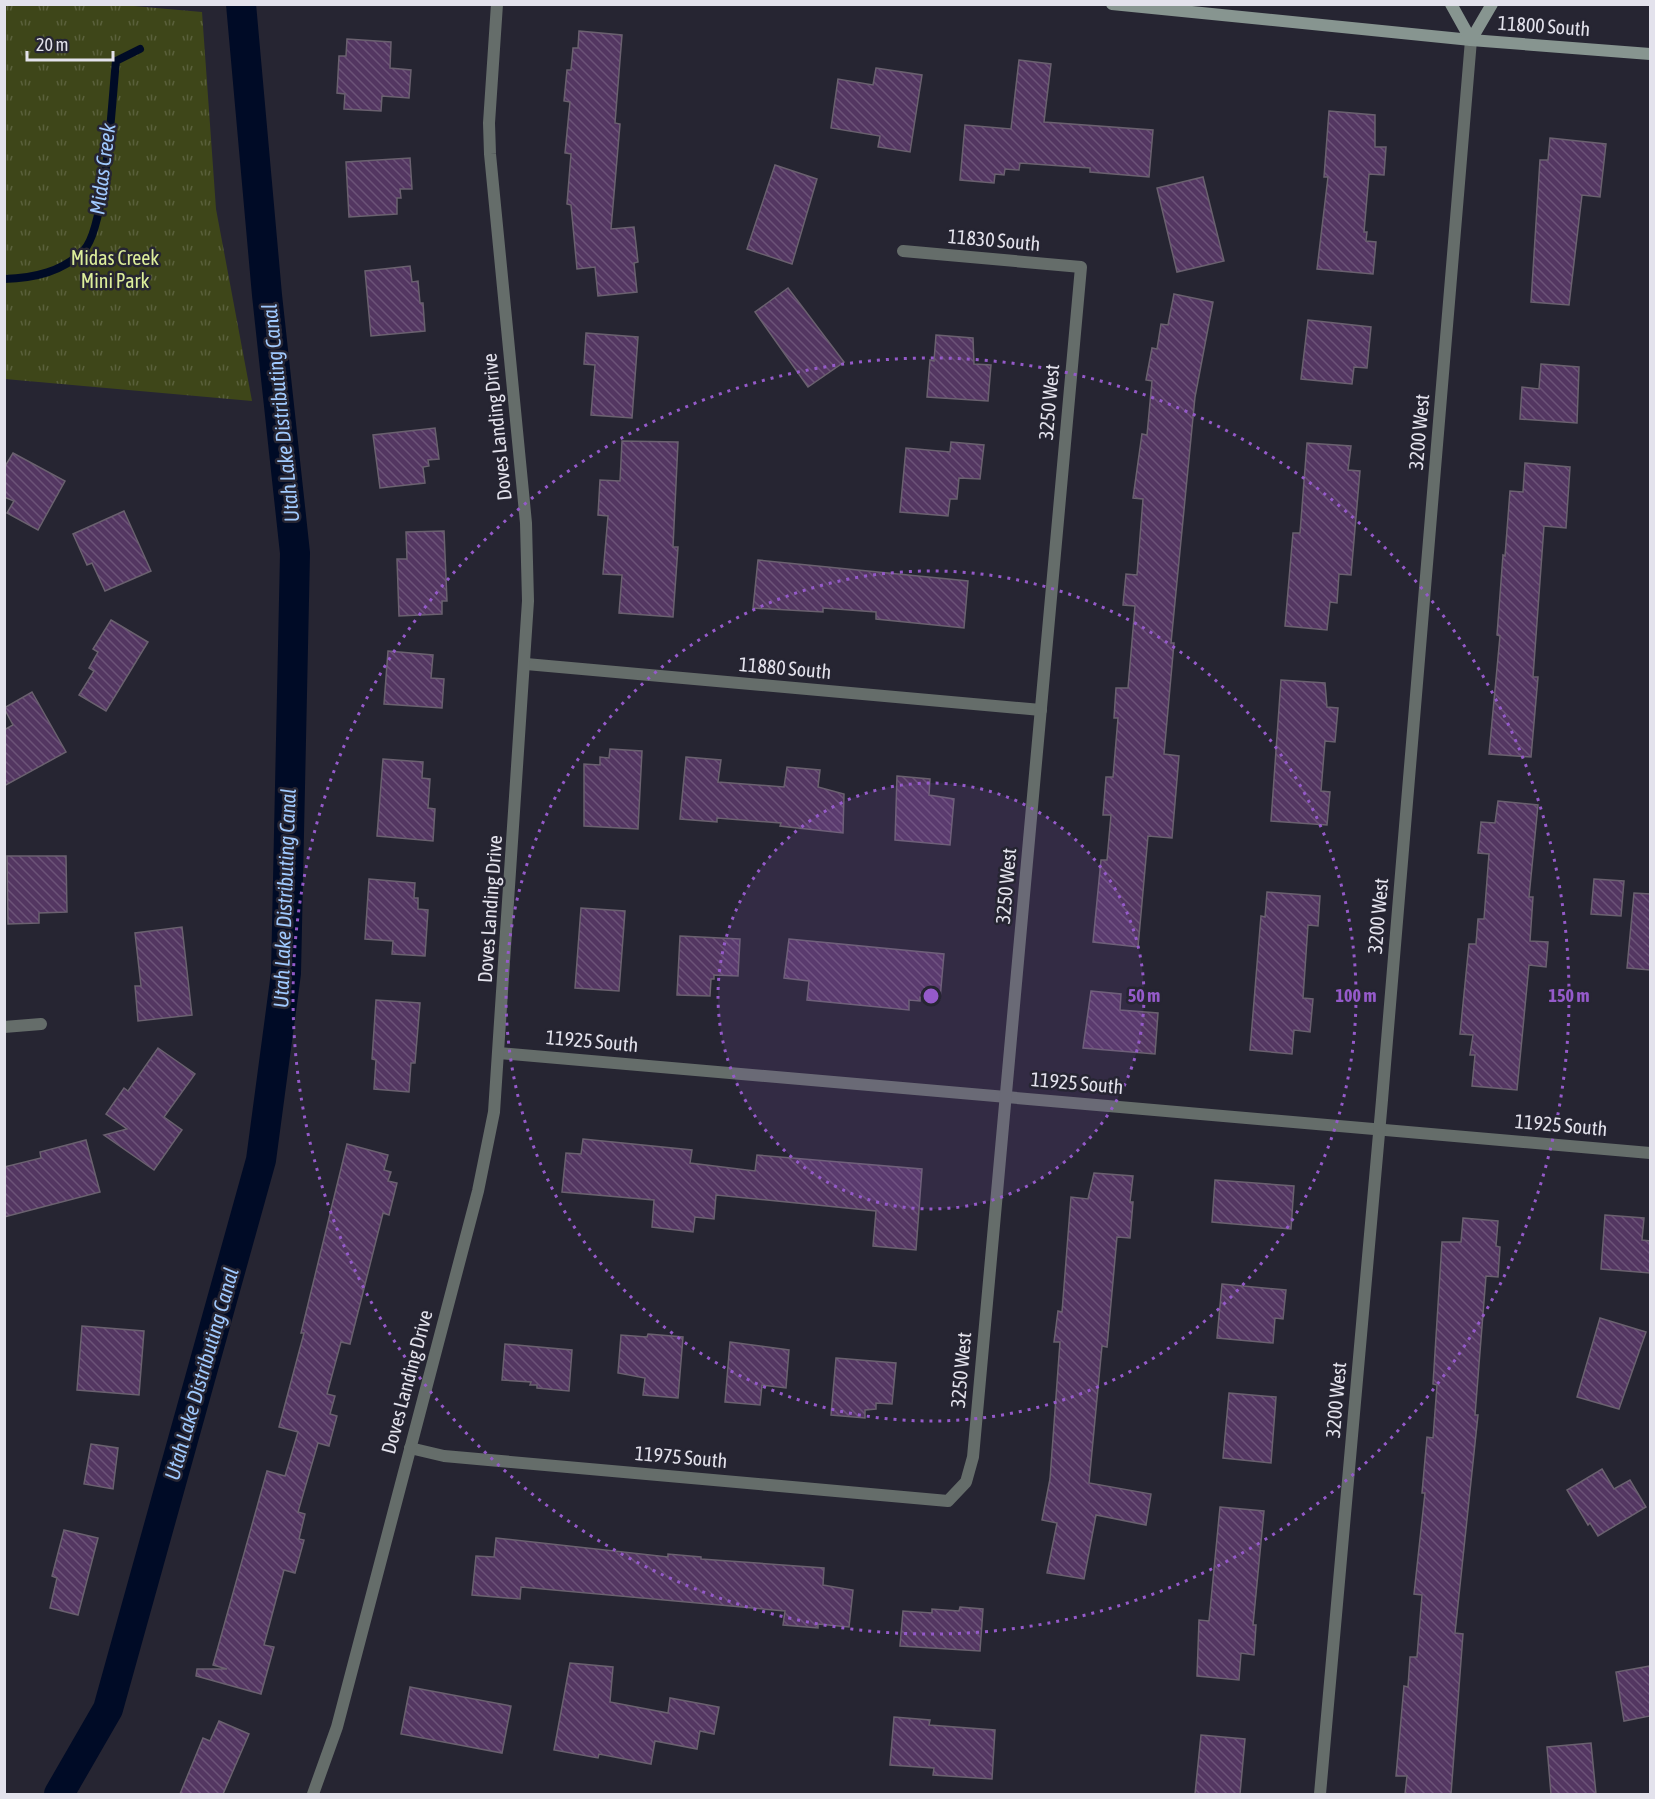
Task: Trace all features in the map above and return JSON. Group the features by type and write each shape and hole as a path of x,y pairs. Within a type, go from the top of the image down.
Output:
{"main road":[{"name":"11800 South","path":"1112,4 1471,40 1650,54"},
{"path":"1451,4 1471,40"},
{"name":"3200 West","path":"1471,40 1492,4"}],"street":[{"name":"Doves Landing Drive","path":"313,1794 337,1727 488,1152 499,1053 526,664 527,542 490,154 489,123 497,4"},
{"name":"3200 West","path":"1320,1794 1380,1129 1471,40"},
{"name":"11830 South","path":"903,251 1081,267"},
{"name":"3250 West","path":"948,1501 966,1482 973,1456 1081,267"},
{"name":"11880 South","path":"526,664 1041,710"},
{"path":"4,1027 41,1024"},
{"name":"11925 South","path":"499,1053 1650,1153"},
{"name":"11975 South","path":"410,1448 444,1456 948,1501"}],"green space":[{"name":"Midas Creek Mini Park","path":"5,5 122,5 202,12 216,209 252,401 5,379"}],"building":[{"path":"579,31 622,35 615,123 620,124 611,229 634,227 638,262 634,263 637,292 598,296 595,267 577,269 571,205 567,204 571,154 565,153 570,102 564,101 567,70 571,70 573,48 578,48"},
{"path":"347,39 391,42 390,68 411,70 409,98 382,96 381,111 344,109 345,94 337,93 339,56 346,56"},
{"path":"1019,60 1051,64 1044,122 1153,130 1149,177 1090,172 1090,168 1020,163 1019,170 1005,169 1004,175 995,174 994,183 960,180 965,125 1011,129"},
{"path":"876,68 922,75 910,152 878,147 880,136 831,128 838,79 873,85"},
{"path":"1329,111 1375,115 1375,147 1386,147 1384,175 1369,174 1364,232 1367,232 1366,241 1376,242 1373,274 1317,269 1328,177 1324,177"},
{"path":"1550,138 1606,144 1600,197 1582,195 1569,305 1531,302 1540,160 1548,160"},
{"path":"410,158 412,189 400,189 401,198 397,198 397,214 349,217 346,162"},
{"path":"775,165 817,179 792,264 747,249"},
{"path":"1203,177 1224,261 1177,272 1157,188"},
{"path":"410,266 412,282 418,281 420,303 423,303 425,331 371,336 365,271"},
{"path":"788,288 844,362 808,387 755,312"},
{"path":"1174,294 1213,302 1195,397 1171,643 1174,643 1164,754 1179,756 1172,838 1148,836 1138,947 1093,942 1101,860 1107,860 1111,815 1103,815 1106,777 1113,777 1118,718 1114,718 1116,688 1128,688 1135,606 1123,605 1126,574 1137,575 1143,499 1133,498 1142,434 1147,435 1152,381 1146,380 1152,348 1157,349 1161,324 1168,325"},
{"path":"1308,320 1371,327 1367,368 1354,367 1352,384 1301,379"},
{"path":"586,333 638,337 632,418 591,415 595,365 584,364"},
{"path":"936,335 973,338 974,364 991,365 988,401 927,397 930,360 934,361"},
{"path":"1541,364 1579,367 1577,423 1520,419 1522,387 1539,389"},
{"path":"435,428 439,459 428,460 429,466 423,467 425,483 380,488 373,435"},
{"path":"622,441 678,442 673,547 678,547 673,617 619,613 622,575 603,574 608,516 598,515 600,480 620,481"},
{"path":"951,442 984,445 980,479 959,478 957,499 950,499 948,516 900,512 906,448 950,452"},
{"path":"1307,443 1351,446 1348,470 1360,471 1351,575 1339,574 1337,603 1330,602 1327,630 1285,626 1293,533 1300,533"},
{"path":"13,453 65,481 38,530 7,513 14,501 4,497 4,468"},
{"path":"1525,463 1570,467 1566,528 1544,526 1533,677 1538,677 1531,757 1489,754 1500,636 1497,635 1503,555 1505,556 1510,491 1523,492"},
{"path":"124,511 151,571 105,591 92,563 87,565 73,534"},
{"path":"444,531 447,601 442,601 442,614 399,616 397,559 407,559 406,532"},
{"path":"758,560 968,581 964,628 876,619 876,612 823,608 823,612 753,608"},
{"path":"111,620 148,642 106,711 79,695 94,671 89,668 98,652 93,649"},
{"path":"388,651 433,655 431,678 444,679 442,708 384,704"},
{"path":"1281,680 1325,683 1327,707 1338,708 1335,742 1325,741 1321,791 1330,792 1327,825 1271,821"},
{"path":"32,692 66,752 4,786 4,730 13,725 4,708"},
{"path":"610,749 642,751 638,829 584,826 584,764 600,765 600,757 609,758"},
{"path":"686,757 721,760 718,782 784,787 787,767 820,770 818,787 844,794 843,833 780,826 781,823 717,818 717,822 680,819"},
{"path":"383,759 423,762 422,778 430,779 428,808 435,809 433,841 377,836"},
{"path":"897,776 930,779 929,795 954,799 950,845 895,840"},
{"path":"1498,801 1538,805 1529,897 1533,897 1530,941 1548,942 1546,967 1529,965 1517,1090 1472,1086 1475,1055 1470,1055 1473,1035 1460,1034 1469,944 1476,944 1478,919 1484,919 1489,854 1478,853 1481,822 1495,823"},
{"path":"7,856 66,856 67,912 39,913 39,923 8,924"},
{"path":"369,879 415,883 414,898 418,898 418,909 428,910 425,956 392,954 393,941 365,939"},
{"path":"1594,879 1624,881 1621,916 1591,914"},
{"path":"1267,892 1320,896 1318,926 1308,925 1303,998 1313,999 1310,1032 1294,1030 1292,1054 1250,1050 1261,916 1265,917"},
{"path":"1634,893 1650,894 1650,970 1627,968"},
{"path":"581,908 625,911 619,991 575,988"},
{"path":"182,927 192,1015 138,1021 135,986 141,986 135,933"},
{"path":"680,936 740,939 738,976 714,975 714,979 711,979 710,996 677,995"},
{"path":"789,939 944,954 940,999 920,997 920,1001 909,1000 909,1010 807,1000 809,981 784,978"},
{"path":"1091,991 1121,994 1120,1010 1158,1013 1155,1054 1083,1048"},
{"path":"376,1000 420,1003 415,1063 411,1063 409,1092 374,1089 376,1060 372,1059"},
{"path":"158,1048 195,1074 164,1117 182,1130 154,1170 104,1135 127,1129 106,1114 124,1088 128,1091"},
{"path":"583,1139 692,1150 690,1163 755,1171 757,1155 922,1169 916,1250 873,1246 876,1211 716,1195 714,1219 695,1217 693,1232 652,1227 654,1200 562,1192 566,1153 581,1154"},
{"path":"86,1140 100,1192 4,1217 4,1167 41,1158 40,1152"},
{"path":"347,1144 388,1155 384,1170 391,1172 388,1181 397,1183 389,1215 383,1213 350,1344 341,1342 327,1394 335,1396 330,1414 337,1416 329,1446 318,1443 298,1512 305,1514 299,1539 304,1540 295,1573 284,1570 264,1645 274,1647 261,1694 196,1676 197,1669 227,1669 213,1665 267,1471 285,1476 298,1432 279,1427 304,1333 301,1333"},
{"path":"1094,1173 1133,1176 1130,1202 1133,1202 1130,1238 1117,1237 1107,1347 1102,1346 1089,1483 1151,1494 1146,1525 1096,1515 1084,1579 1047,1573 1057,1523 1042,1520 1050,1479 1060,1342 1054,1342 1058,1311 1062,1312 1071,1197 1088,1199"},
{"path":"1215,1180 1294,1186 1291,1229 1212,1222"},
{"path":"1605,1215 1644,1218 1642,1240 1650,1241 1650,1273 1601,1269"},
{"path":"1463,1218 1498,1221 1496,1246 1500,1247 1498,1277 1486,1276 1475,1415 1478,1415 1455,1633 1463,1634 1451,1794 1405,1794 1407,1776 1396,1776 1404,1686 1408,1687 1410,1657 1417,1657 1422,1595 1414,1594 1425,1493 1422,1493 1427,1437 1433,1438 1437,1385 1433,1384 1442,1242 1461,1242"},
{"path":"1222,1284 1286,1290 1283,1319 1275,1318 1273,1343 1217,1338"},
{"path":"1600,1318 1646,1332 1619,1409 1577,1397"},
{"path":"82,1326 144,1331 139,1395 77,1390"},
{"path":"648,1334 683,1337 678,1398 643,1395 645,1378 618,1373 621,1335 647,1337"},
{"path":"730,1342 789,1350 786,1388 762,1385 760,1405 725,1402"},
{"path":"505,1344 572,1350 569,1391 537,1388 537,1385 530,1385 531,1382 502,1380"},
{"path":"836,1358 896,1363 892,1404 876,1403 876,1409 865,1410 865,1418 831,1415"},
{"path":"1229,1393 1276,1397 1271,1463 1223,1458"},
{"path":"91,1444 118,1448 113,1489 84,1484"},
{"path":"1602,1469 1614,1489 1630,1480 1646,1507 1598,1536 1590,1523 1588,1525 1567,1490"},
{"path":"1220,1507 1264,1511 1253,1625 1256,1625 1254,1655 1241,1653 1239,1680 1197,1676 1199,1620 1209,1621"},
{"path":"64,1530 98,1538 78,1615 50,1608 57,1578 52,1576"},
{"path":"496,1538 668,1557 668,1554 701,1557 701,1559 824,1568 823,1585 853,1590 849,1627 818,1624 818,1628 783,1625 785,1611 521,1587 520,1599 472,1595 476,1556 494,1557"},
{"path":"960,1607 983,1609 980,1651 900,1646 903,1611 932,1613 932,1609 959,1611"},
{"path":"570,1663 613,1667 610,1702 668,1713 670,1698 719,1707 714,1734 700,1731 697,1749 655,1741 651,1764 599,1754 598,1758 554,1750"},
{"path":"1650,1666 1650,1716 1624,1721 1616,1672"},
{"path":"410,1687 511,1706 502,1753 401,1734"},
{"path":"894,1717 930,1720 929,1725 995,1730 992,1779 933,1775 934,1768 890,1765"},
{"path":"219,1721 249,1734 223,1794 180,1794 203,1738 210,1741"},
{"path":"1201,1735 1245,1739 1240,1794 1195,1794"},
{"path":"1591,1743 1596,1794 1551,1794 1547,1747"}],"waterway":[{"name":"Utah Lake Distributing Canal","path":"59,1794 108,1709 261,1160 286,973 295,553 267,295 241,4"},
{"name":"Midas Creek","path":"4,279 37,275 57,269 76,258 92,237 98,216 107,161 116,61 140,49"}]}
